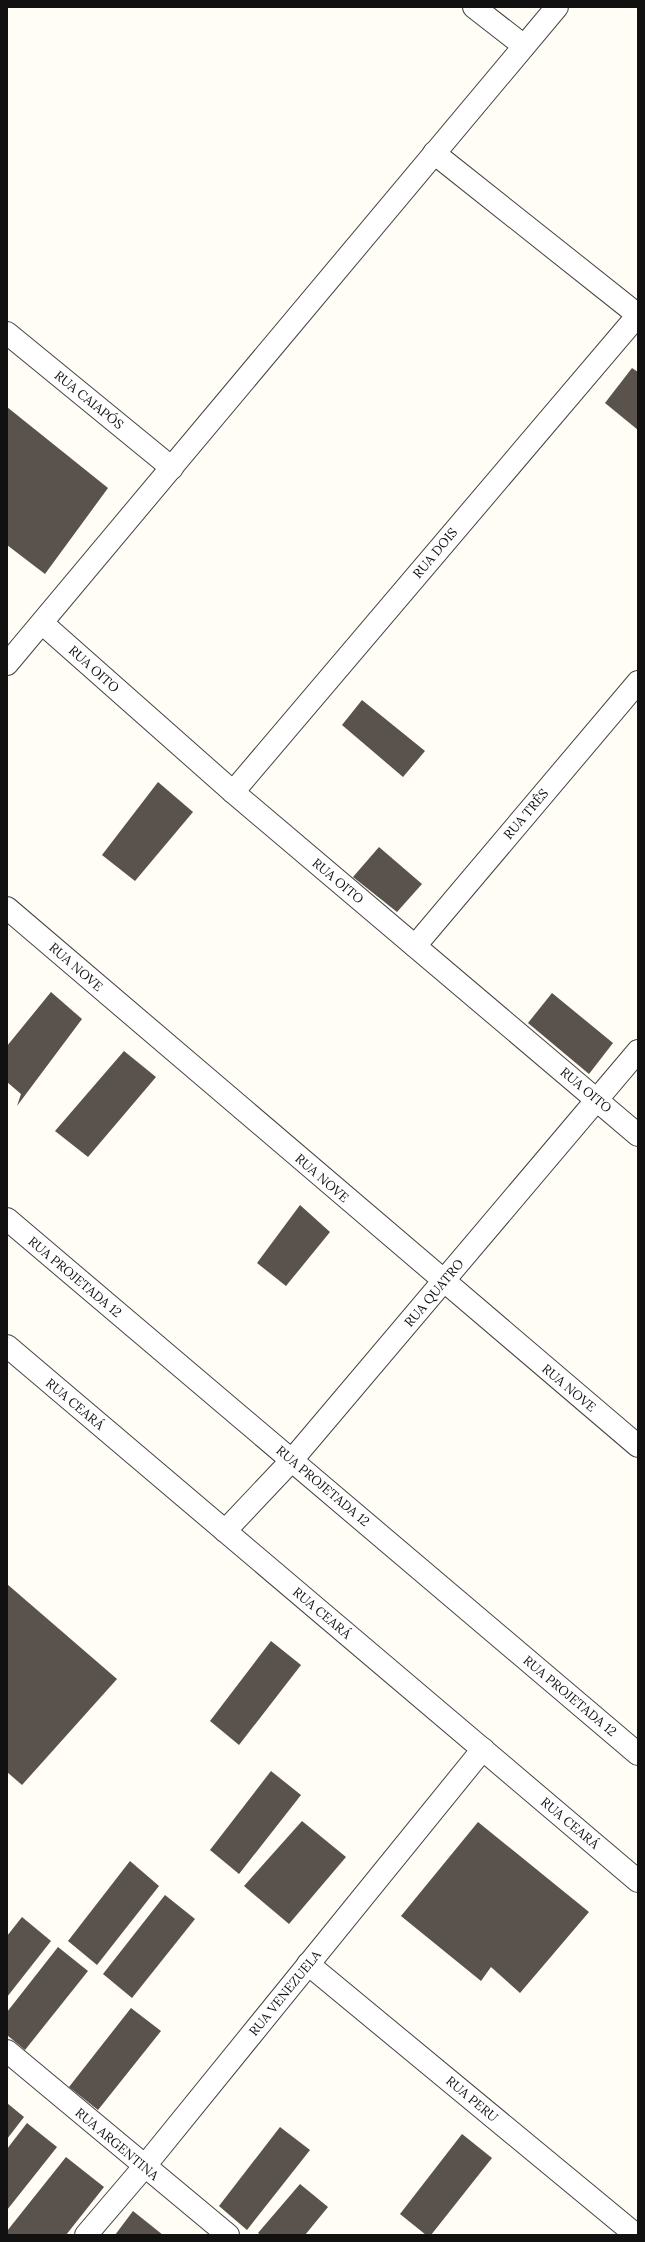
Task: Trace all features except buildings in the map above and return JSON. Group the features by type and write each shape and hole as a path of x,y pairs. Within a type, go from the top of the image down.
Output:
{"street":[{"path":"474,7 524,46"},
{"path":"8,660 42,623 557,7"},
{"path":"434,153 638,315"},
{"name":"RUA DOIS","path":"233,792 638,315"},
{"name":"RUA CAIAPÓS","path":"7,332 172,468"},
{"name":"RUA OITO","path":"42,623 233,792 638,1134"},
{"name":"RUA TRÊS","path":"415,946 638,682"},
{"name":"RUA NOVE","path":"7,908 638,1446"},
{"name":"RUA QUATRO","path":"225,1531 292,1460 444,1282 638,1050"},
{"name":"RUA PROJETADA 12","path":"7,1220 638,1754"},
{"name":"RUA CEARÁ","path":"7,1346 638,1881"},
{"name":"RUA VENEZUELA","path":"86,2235 144,2167 483,1749"},
{"name":"RUA PERU","path":"308,1964 633,2231"},
{"name":"RUA ARGENTINA","path":"7,2051 144,2167 228,2235"}]}
